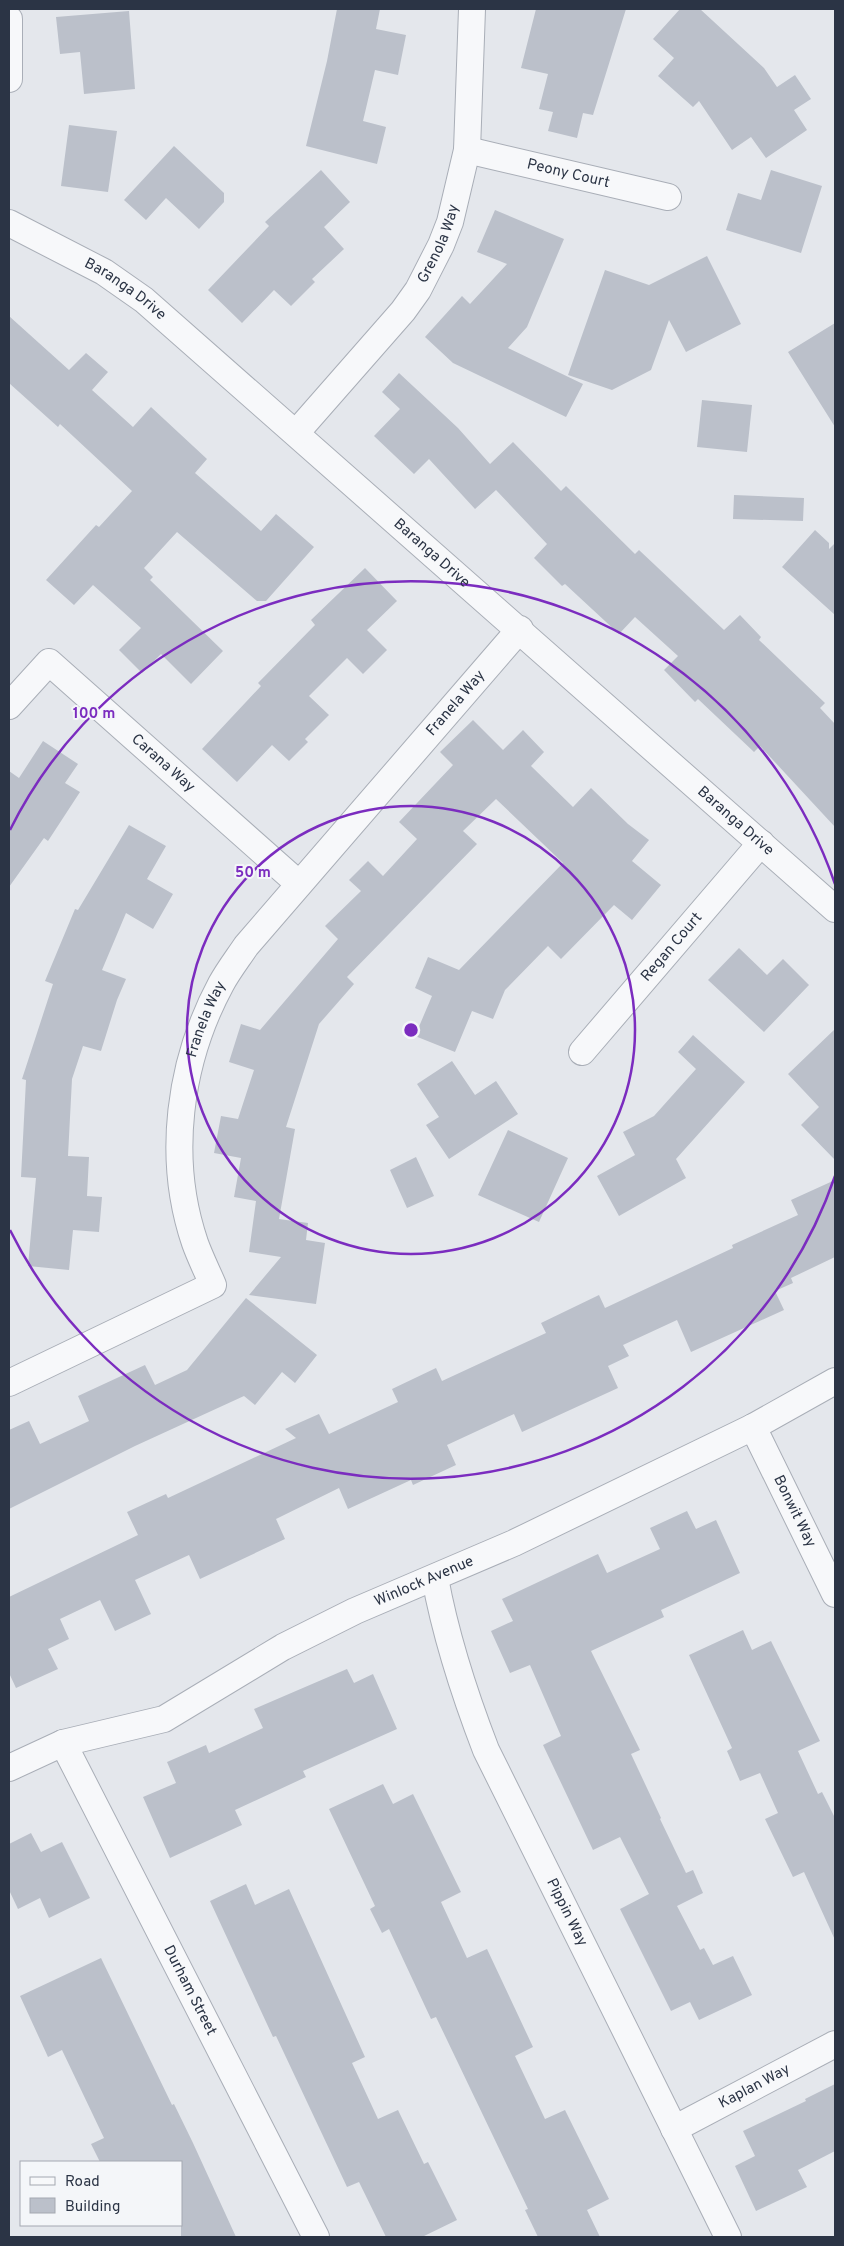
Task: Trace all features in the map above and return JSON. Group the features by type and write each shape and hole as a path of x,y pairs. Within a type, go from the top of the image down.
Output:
{"street":[{"name":"Grenola Way","path":"296,433 403,311 418,290 441,245 450,222 467,150 472,9"},
{"path":"9,19 9,79"},
{"name":"Peony Court","path":"467,150 668,197"},
{"name":"Baranga Drive","path":"9,223 104,272 144,300 835,908"},
{"name":"Franela Way","path":"9,1383 213,1285 195,1242 184,1190 180,1154 181,1109 189,1066 203,1023 222,983 246,946 520,629"},
{"name":"Carana Way","path":"9,706 49,662 299,884"},
{"name":"Regan Court","path":"582,1052 761,843"},
{"name":"Winlock Avenue","path":"9,1768 63,1743 164,1719 283,1647 355,1611 514,1543 752,1427 835,1381"},
{"name":"Bonwit Way","path":"752,1427 835,1594"},
{"name":"Pippin Way","path":"435,1578 441,1613 460,1682 486,1750 728,2237"},
{"name":"Durham Street","path":"63,1743 316,2237"},
{"name":"Kaplan Way","path":"674,2128 835,2044"}],"building":[{"path":"337,9 380,9 376,29 406,35 398,75 375,70 363,121 386,127 377,164 306,146 327,61"},
{"path":"536,9 626,9 593,115 583,113 577,138 548,131 553,112 539,109 548,74 521,68"},
{"path":"680,9 700,9 764,68 777,87 795,75 811,99 794,110 807,130 766,158 751,137 732,150 699,101 693,107 658,76 674,58 653,39"},
{"path":"129,11 135,89 84,94 80,52 60,54 56,17"},
{"path":"69,125 117,131 108,192 61,186"},
{"path":"174,146 224,193 224,202 199,229 166,198 146,220 124,200"},
{"path":"321,170 350,202 324,227 344,249 312,279 315,282 291,306 274,290 242,323 208,290 269,226 265,222"},
{"path":"771,170 822,186 801,253 726,230 738,193 761,200"},
{"path":"495,210 564,239 527,327 508,348 583,384 566,417 453,363 425,337 462,296 470,304 507,264 477,252"},
{"path":"707,256 741,324 686,352 669,320 651,370 612,390 568,375 605,270 649,285"},
{"path":"9,316 69,370 86,353 108,372 92,390 133,427 151,407 207,459 195,473 261,531 276,514 314,547 266,601 257,601 177,532 144,568 153,577 150,580 223,651 191,684 161,654 142,673 119,650 141,628 93,585 74,605 46,580 96,525 99,527 132,491 60,424 58,427 9,383"},
{"path":"835,323 835,427 788,352"},
{"path":"399,373 458,428 490,464 513,442 561,491 566,486 635,554 639,550 724,630 740,615 761,637 759,640 825,703 820,708 835,724 835,827 760,746 754,752 698,699 695,702 664,670 678,656 635,617 619,634 565,584 562,586 534,558 547,544 496,490 475,509 429,459 414,474 374,436 400,409 382,392"},
{"path":"702,400 752,405 747,452 697,447"},
{"path":"734,495 804,498 803,521 733,519"},
{"path":"815,530 829,543 829,549 835,543 835,615 782,567"},
{"path":"365,568 397,601 367,630 387,650 363,674 347,658 309,696 329,715 305,739 308,742 289,761 272,745 237,782 202,749 261,686 258,683 315,625 311,620"},
{"path":"473,720 503,750 523,730 544,752 531,766 573,807 591,788 628,824 649,840 632,861 661,885 632,920 614,905 561,959 548,946 505,990 493,1019 472,1011 455,1052 415,1036 432,996 415,988 428,957 459,970 563,863 496,799 463,831 477,844 347,977 354,984 319,1024 286,1127 295,1129 279,1219 308,1223 306,1240 325,1243 316,1304 249,1295 281,1257 249,1252 256,1201 234,1197 241,1158 214,1153 221,1116 238,1119 254,1070 229,1062 241,1024 260,1030 338,939 325,926 361,891 349,880 368,861 383,876 417,839 399,822 453,765 440,752"},
{"path":"43,741 78,764 65,783 80,792 48,841 44,838 9,887 9,771 19,778"},
{"path":"129,825 166,846 147,879 173,894 153,929 126,913 102,970 126,979 117,1000 101,1051 83,1046 72,1079 68,1156 89,1157 87,1196 102,1197 99,1232 73,1230 69,1270 28,1266 36,1178 21,1177 26,1080 22,1079 53,984 45,981 75,909 78,910"},
{"path":"739,948 767,975 783,959 809,985 764,1032 708,980"},
{"path":"835,1029 835,1160 801,1125 819,1107 788,1074"},
{"path":"693,1035 745,1082 676,1159 686,1178 619,1216 597,1176 635,1155 623,1132 654,1116 696,1069 678,1052"},
{"path":"452,1061 475,1095 496,1081 518,1114 449,1159 426,1125 439,1117 417,1084"},
{"path":"508,1130 568,1158 539,1222 478,1195"},
{"path":"416,1157 434,1196 407,1208 390,1170"},
{"path":"835,1180 835,1257 791,1278 793,1283 775,1291 784,1310 691,1352 677,1320 623,1345 629,1356 608,1366 618,1388 522,1432 514,1414 447,1445 456,1465 413,1485 411,1480 348,1509 339,1488 276,1519 285,1539 200,1579 189,1555 135,1580 151,1614 115,1631 100,1600 60,1619 69,1639 48,1649 58,1669 16,1688 9,1673 9,1597 138,1535 127,1512 166,1494 168,1498 296,1438 285,1429 319,1414 329,1434 398,1402 392,1389 436,1368 442,1381 546,1333 541,1323 599,1295 605,1308 733,1248 732,1245 798,1215 791,1200"},
{"path":"246,1298 317,1355 295,1383 282,1372 255,1405 244,1396 135,1446 9,1509 9,1430 29,1421 40,1444 89,1421 78,1396 145,1365 155,1385 187,1370"},
{"path":"687,1511 696,1529 716,1520 740,1573 661,1610 664,1617 591,1651 640,1750 631,1754 660,1819 686,1873 693,1870 703,1893 677,1906 700,1950 704,1948 713,1965 733,1956 752,1995 699,2020 690,2002 671,2011 620,1909 649,1894 620,1837 593,1850 543,1745 561,1736 530,1665 510,1673 491,1631 513,1621 502,1599 598,1554 607,1573 660,1549 650,1528"},
{"path":"743,1630 752,1650 771,1641 820,1741 798,1751 818,1794 822,1792 835,1818 835,1940 804,1872 793,1877 765,1819 778,1813 760,1773 740,1781 727,1751 732,1748 689,1655"},
{"path":"347,1669 354,1683 373,1674 397,1729 303,1771 306,1777 235,1810 242,1825 170,1858 143,1797 176,1783 167,1762 206,1745 209,1753 263,1728 254,1709"},
{"path":"383,1784 393,1804 413,1794 461,1892 441,1902 467,1958 487,1949 533,2047 515,2056 545,2119 565,2110 609,2199 587,2210 600,2237 538,2237 525,2210 528,2209 436,2017 431,2019 389,1929 382,1933 370,1909 375,1906 329,1809"},
{"path":"31,1833 41,1852 62,1842 90,1898 49,1918 40,1898 18,1909 9,1890 9,1844"},
{"path":"246,1884 255,1905 289,1889 365,2057 352,2063 378,2119 398,2110 424,2164 428,2162 457,2220 422,2237 386,2237 359,2182 347,2187 276,2036 273,2037 210,1901"},
{"path":"101,1958 172,2105 174,2104 193,2143 236,2237 181,2237 182,2161 100,2161 91,2144 104,2138 62,2050 48,2057 20,1996"},
{"path":"835,2084 835,2151 798,2170 807,2187 756,2211 735,2166 755,2156 743,2131 806,2101 805,2099"}]}
